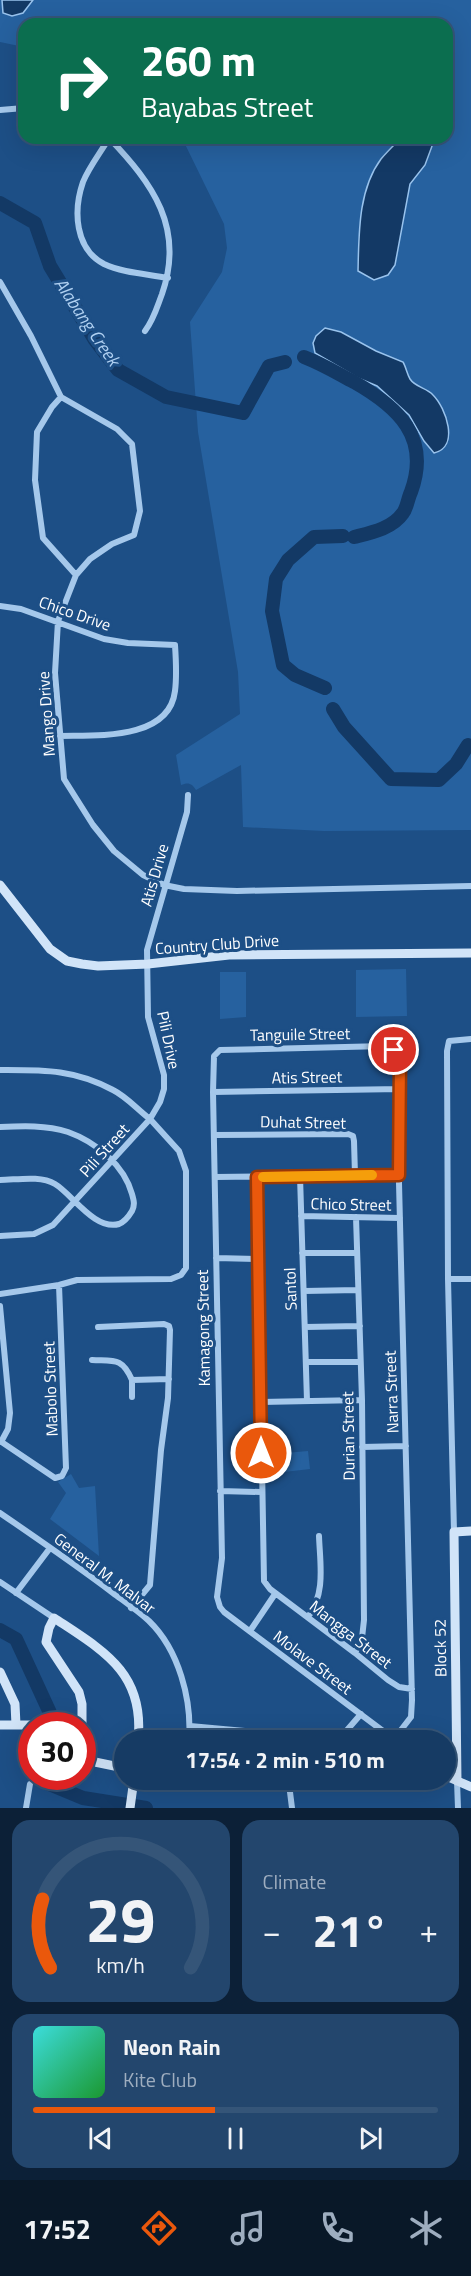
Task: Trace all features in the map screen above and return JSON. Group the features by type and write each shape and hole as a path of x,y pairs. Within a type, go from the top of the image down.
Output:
{"street":[{"path":"0,110 18,108"},
{"path":"105,144 83,181 79,203 80,236 88,253 106,265 168,278"},
{"path":"115,144 129,159 163,210 169,232 171,260 168,278 153,320 145,331"},
{"path":"0,282 62,397 52,407 37,432 35,480 44,538 76,575"},
{"name":"Mango Drive","path":"62,397 117,429 132,444 140,511 134,535 112,544 90,559 76,575 58,621 55,673 64,779 93,825 114,851 143,875 164,885 184,889 237,891 471,886"},
{"name":"Chico Drive","path":"0,606 21,609 104,639 128,643 175,645 175,693 170,707 158,720 137,731 60,736"},
{"name":"Atis Drive","path":"148,964 147,950 187,812 188,795"},
{"name":"Country Club Drive","path":"0,885 50,949 67,961 98,966 148,964 229,955 471,953"},
{"name":"Pili Drive","path":"148,964 148,1017 164,1075 164,1089 160,1102 150,1119"},
{"path":"471,1040 450,1041 447,1051 448,1279 454,1532 471,1532"},
{"name":"Tanguile Street","path":"216,1052 385,1046"},
{"name":"Narra Street","path":"385,1046 394,1050 400,1059 401,1089 399,1175 412,1689 411,1717 401,1730"},
{"name":"Kamagong Street","path":"216,1052 213,1092 214,1177 222,1558 218,1603"},
{"name":"Pili Street","path":"0,1070 54,1070 81,1077 115,1091 150,1119 53,1225 34,1234 0,1236"},
{"name":"Atis Street","path":"213,1092 401,1089"},
{"path":"0,1294 77,1280 171,1279 181,1275 186,1268 186,1171 179,1151 150,1119"},
{"path":"0,1127 41,1126 68,1132 90,1142 112,1160 128,1179 134,1204 131,1213 118,1224 101,1221 91,1216 53,1183 30,1179 0,1180"},
{"name":"Duhat Street","path":"214,1136 348,1134 353,1136 354,1141 355,1175"},
{"path":"214,1177 399,1175"},
{"name":"Santol","path":"300,1176 307,1401"},
{"path":"250,1631 276,1594 266,1586 263,1576 257,1177"},
{"name":"Chico Street","path":"301,1216 400,1218"},
{"name":"Durian Street","path":"355,1653 362,1638 364,1620 362,1400 356,1217"},
{"path":"302,1254 356,1253"},
{"path":"216,1258 258,1259"},
{"path":"448,1279 471,1279"},
{"name":"Mabolo Street","path":"1,1441 55,1478 62,1476 66,1468 59,1285"},
{"path":"303,1291 358,1290"},
{"path":"0,1306 10,1413 8,1429 1,1441"},
{"path":"98,1327 169,1326 169,1379 150,1585 131,1608"},
{"path":"305,1327 360,1326"},
{"path":"92,1360 123,1363 132,1380 132,1397"},
{"path":"306,1362 360,1362"},
{"path":"132,1380 169,1379"},
{"path":"261,1402 362,1400"},
{"path":"362,1447 406,1446"},
{"path":"220,1491 261,1492"},
{"name":"General M. Malvar","path":"0,1513 150,1622 166,1642 181,1674 189,1706 190,1730"},
{"name":"Block 52","path":"454,1532 457,1781"},
{"path":"308,1617 315,1608 321,1592 319,1536"},
{"path":"16,1593 50,1548"},
{"path":"0,1582 106,1653 121,1668 132,1687 138,1709 138,1730"},
{"name":"Mangga Street","path":"276,1594 394,1684 412,1689"},
{"name":"Molave Street","path":"218,1603 224,1612 381,1730"},
{"path":"54,1618 46,1642 79,1692 82,1712"},
{"path":"0,1672 15,1704 16,1725 0,1725"},
{"path":"190,1726 331,1739 341,1737 361,1714"},
{"path":"96,1762 114,1766"},
{"path":"458,1808 457,1781 471,1787"},
{"path":"26,1808 29,1790"},
{"path":"131,1805 133,1790"},
{"path":"290,1790 292,1808"}],"shaded area":[{"path":"0,0 471,0 471,830 324,831 243,827 241,765 196,790 190,784 181,785 176,755 240,714 238,672 198,432 190,322 222,272 227,248 224,224 185,144 453,144 453,18 18,18 18,46 0,42"},
{"path":"2,0 33,0 23,13 12,16 3,13"},
{"path":"395,144 433,144 425,165 410,184 395,265 388,275 374,280 358,271 359,242 364,198 373,171"},
{"path":"325,328 341,332 376,351 403,362 412,382 438,401 446,417 449,435 442,449 434,453 409,415 377,386 358,378 315,353 313,343 316,336"},
{"path":"406,969 407,1016 356,1017 356,970"},
{"path":"220,972 246,972 246,1017 220,1019"},
{"path":"308,1451 310,1469 276,1473 274,1454"},
{"path":"71,1474 79,1488 95,1486 99,1556 50,1519 66,1493 58,1482"}],"waterway":[{"name":"Alabang Creek","path":"0,203 35,223 50,266 95,340 118,370 166,397 243,413 269,366 285,362"},
{"name":"Alabang Creek","path":"304,357 354,382 384,402 397,413 413,440 417,455 416,473 404,511 387,527 354,537"},
{"name":"Alabang Creek","path":"325,688 295,675 283,665 272,611 276,579 288,560 314,537 343,536"},
{"name":"Alabang Creek","path":"333,709 344,727 391,779 439,780 456,764 468,745"},
{"path":"0,1630 16,1639 50,1712"},
{"path":"64,1790 83,1798 146,1808"}],"slow traffic":[{"path":"263,1177 372,1175"}],"route":[{"path":"261,1453 257,1177 399,1175 400,1059 394,1050"}]}
